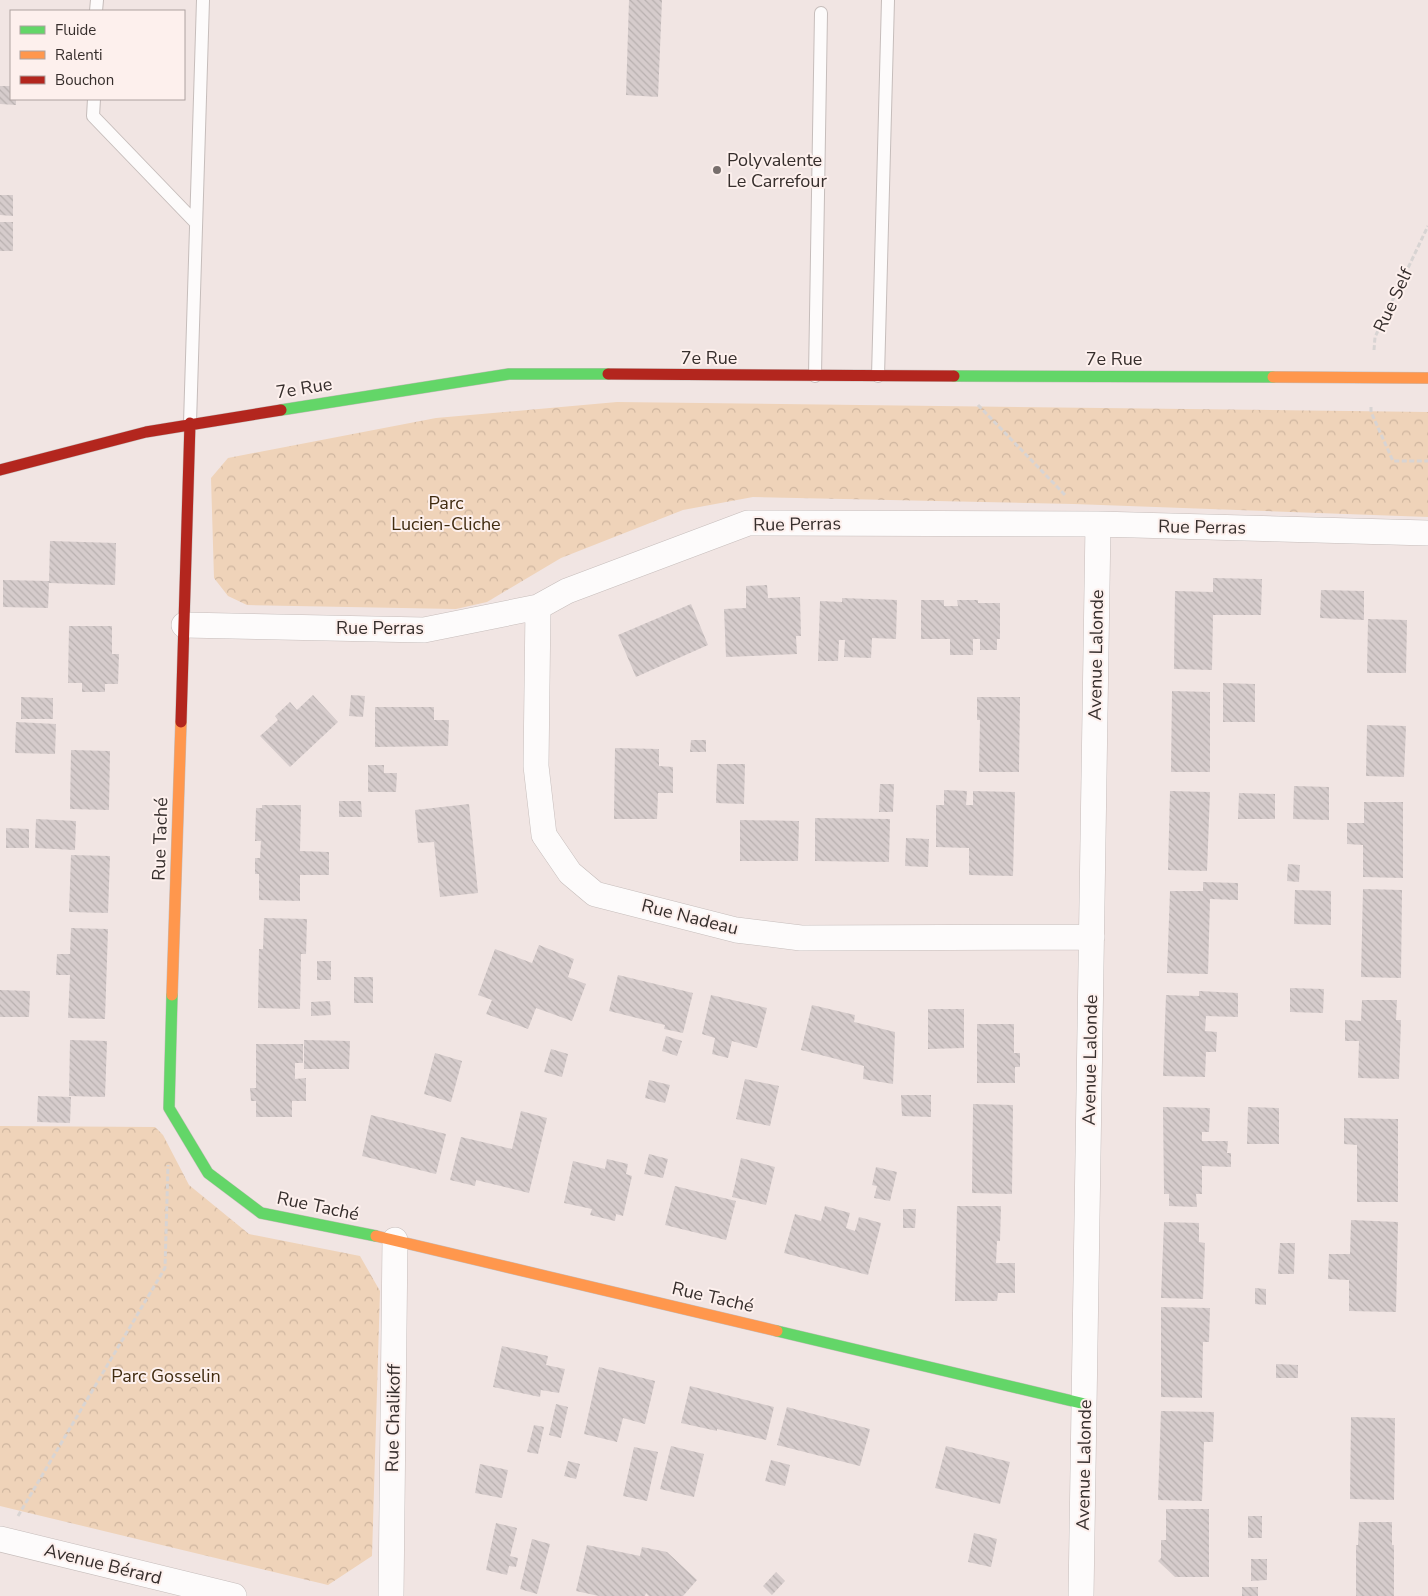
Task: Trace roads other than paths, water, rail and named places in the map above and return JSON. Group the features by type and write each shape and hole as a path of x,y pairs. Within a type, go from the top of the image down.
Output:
{"street":[{"name":"7e Rue","path":"0,470 146,432 190,423 509,374 1428,378"},
{"name":"Rue Taché","path":"190,423 170,1108 208,1174 262,1213 394,1240 1085,1404"},
{"name":"Rue Perras","path":"184,625 424,630 538,607 567,591 748,523 1098,524 1428,533"},
{"name":"Avenue Lalonde","path":"1082,1596 1098,524"},
{"name":"Rue Nadeau","path":"538,607 536,766 544,835 570,873 594,894 736,930 800,938 1092,937"},
{"name":"Rue Chalikoff","path":"391,1596 394,1240"},
{"name":"Avenue Bérard","path":"2,1540 234,1596"}],"lane":[{"path":"190,423 203,0"},
{"path":"878,376 888,0"},
{"path":"815,376 821,13"},
{"path":"94,100 93,116 196,224"}],"place":[{"name":"Polyvalente Le Carrefour","path":"717,170"}],"park label":[{"name":"Parc Lucien-Cliche","path":"446,513"},
{"name":"Parc Gosselin","path":"166,1376"}]}
